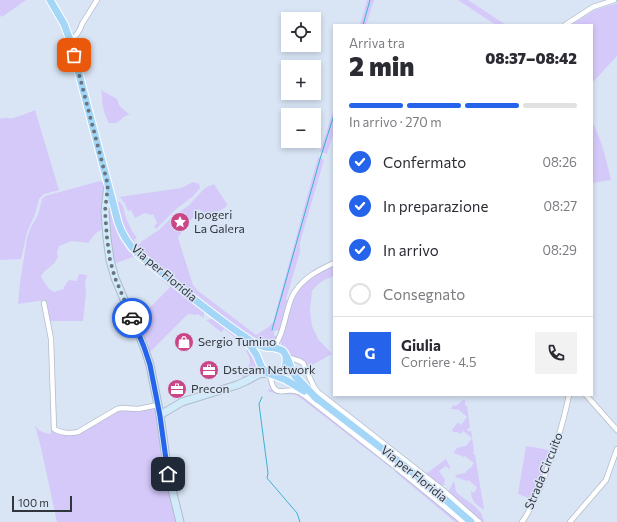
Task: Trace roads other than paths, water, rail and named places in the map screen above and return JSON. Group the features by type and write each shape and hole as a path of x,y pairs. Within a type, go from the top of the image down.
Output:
{"main road":[{"name":"Via per Floridia","path":"50,0 64,24 70,40 123,236 139,255 232,328"},
{"path":"108,185 105,211 110,260 115,278 150,365 160,416 168,474 180,522"},
{"path":"232,328 250,341 263,346 277,348 285,358 297,379 317,399"},
{"path":"232,328 252,348 264,370 292,383 317,399"},
{"path":"254,377 259,370 260,357 262,353 271,348"},
{"path":"160,416 182,402 237,385 259,374 280,372 285,358"},
{"name":"Via per Floridia","path":"317,399 402,464 471,522"}],"street":[{"path":"70,40 76,37 97,0"},
{"path":"567,24 593,7 607,1 614,0"},
{"path":"271,348 278,341 293,294 314,272 333,262"},
{"path":"44,303 52,339 54,429 62,433 78,432 117,409 138,409 158,405"},
{"path":"278,341 285,358"},
{"path":"285,358 298,360 303,364 318,392 443,490 480,522"},
{"path":"285,358 298,360"},
{"path":"270,374 271,383 275,389 278,391 298,392 304,395 436,498 463,522"},
{"name":"Strada Circuito","path":"522,522 546,473 556,446 569,396"},
{"path":"587,396 617,430"},
{"path":"570,522 606,480 617,449"}],"waterway":[{"path":"363,24 370,0"},
{"path":"272,330 333,118"},
{"path":"262,397 259,404 268,473 267,478 297,513 300,522"}],"place":[{"name":"Ipogeri La Galera","path":"180,222"},
{"name":"Sergio Tumino","path":"184,342"},
{"name":"Dsteam Network","path":"209,370"},
{"name":"Precon","path":"177,389"}]}
